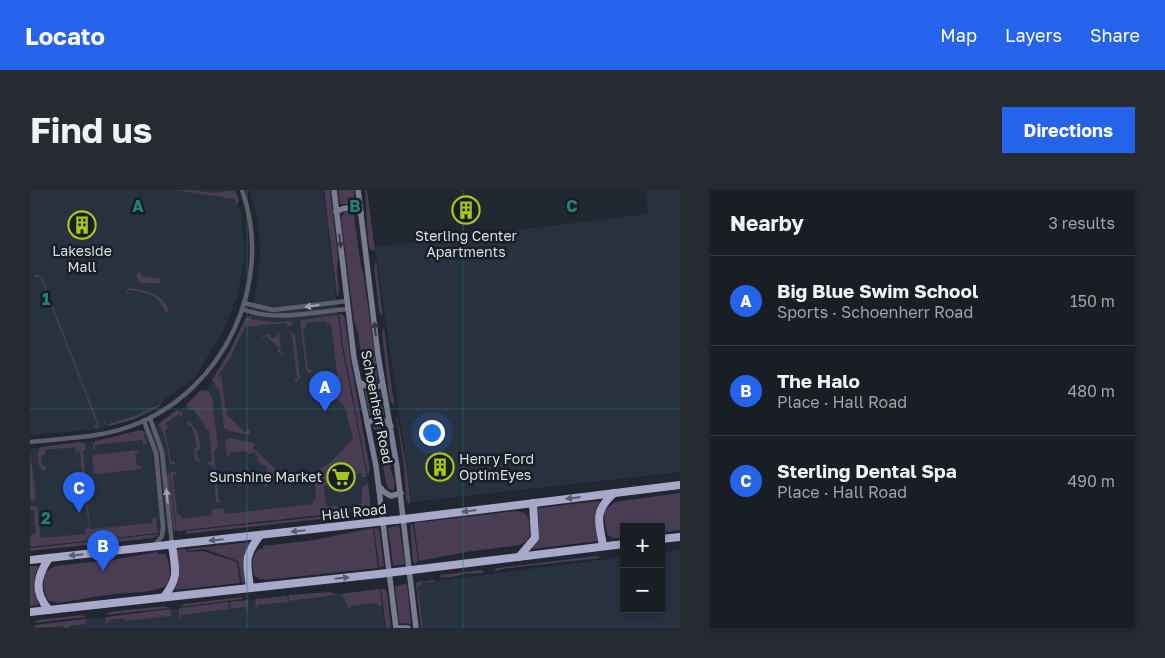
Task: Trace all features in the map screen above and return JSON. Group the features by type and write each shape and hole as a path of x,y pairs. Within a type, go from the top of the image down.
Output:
{"highway":[{"name":"Hall Road","path":"30,560 404,519 680,485"},
{"path":"603,546 600,510 614,493"},
{"path":"519,557 535,538 533,503"},
{"path":"250,588 247,556 260,535"},
{"path":"665,539 680,537"},
{"path":"164,597 175,579 172,544"},
{"path":"30,612 410,570 620,544"},
{"path":"49,558 40,572 39,582 42,601 49,610"}],"main road":[{"name":"Schoenherr Road","path":"334,190 358,382 379,486 397,628"},
{"name":"Schoenherr Road","path":"358,190 383,385 401,493 416,628"},
{"path":"336,212 347,207 361,214"},
{"path":"358,382 371,389 383,385"},
{"path":"367,423 379,419 384,420 391,426"},
{"path":"379,486 391,496 401,493"},
{"path":"397,628 408,628"}],"street":[{"path":"30,442 112,432 144,421 178,402 202,380 219,356 242,309 251,277 253,241 250,219 242,190"},
{"path":"244,302 273,310 347,301"},
{"path":"242,309 260,315 279,316 348,309"},
{"path":"150,418 162,452 172,544"},
{"path":"144,421 156,454 163,527 162,536 154,547"}],"shaded area":[{"name":"Lakeside Mall","path":"30,190 232,190 241,212 245,255 237,297 224,329 195,378 143,415 100,429 30,435"},
{"path":"173,190 212,193 235,190 239,200 235,204 236,199"},
{"path":"249,190 323,190 342,347 366,465 371,510 30,547 30,449 144,434 187,406 208,388 250,319 257,284 260,254 258,219"},
{"path":"324,190 330,190 338,257 339,292 337,297"},
{"path":"338,190 354,190 355,204 340,204"},
{"path":"365,190 367,190 375,251 370,249 369,245"},
{"path":"646,190 680,190 680,472 412,502 375,247 648,214"},
{"path":"345,211 351,212 354,215 364,277 378,378 377,382 372,385 368,385 365,380 358,334 354,321 341,218"},
{"path":"376,260 383,317 379,312 374,267"},
{"path":"138,272 142,276 160,279 161,284 140,283 136,277"},
{"path":"35,274 42,278 98,422 96,428 93,425 97,424 40,277 35,277"},
{"path":"130,288 158,296 169,310 166,314 160,302 147,293 128,290 128,294 126,290"},
{"path":"339,313 344,316 345,320 370,469 368,476 343,346"},
{"path":"251,315 251,319 256,320 293,321 293,323 291,326 288,326 286,323 245,327 230,358 218,376 222,378 225,408 228,411 226,414 245,432 248,429 251,432 248,435 227,430 224,427 220,392 212,380 229,352 245,319"},
{"path":"338,315 342,347 367,477 362,477 361,473 354,474 353,468 327,471 328,485 324,486 326,506 342,506 346,512 177,531 170,472 176,472 176,475 173,475 177,514 181,515 182,519 212,515 212,509 223,508 225,514 313,504 313,500 316,499 315,482 310,481 310,475 330,463 353,439 345,407 336,398 340,396 331,324 327,324 326,321 306,323 306,327 303,328 308,369 312,370 310,374 306,369 300,320"},
{"path":"384,327 395,406 390,401 389,394 382,333"},
{"path":"292,332 295,335 300,378 296,383 294,380 297,379 292,334 288,333"},
{"path":"277,333 283,333 279,335 281,353 284,353 284,356 277,351 279,348 266,336 262,337 263,335 270,334 271,338 277,337"},
{"path":"205,390 212,396 218,448 214,450 214,454 219,501 223,502 213,503 216,502 213,466 209,465 208,462 212,461 209,430 204,429 206,427 193,409 190,411 186,405 200,391"},
{"path":"366,391 380,392 384,415 369,415"},
{"path":"159,400 161,402 160,406 135,419 110,426 106,424 109,424 137,415 160,404"},
{"path":"177,410 182,412 182,417 179,414 166,423 168,428 165,430 171,461 175,462 175,464 170,465 167,445 160,426 158,427 160,422"},
{"path":"397,415 411,503 408,503 406,498 404,465"},
{"path":"187,421 190,422 198,433 201,449 197,450 198,459 202,460 199,462 195,460 194,448 197,447 192,426 189,427"},
{"path":"378,422 384,426 395,484 393,491 386,484 379,441 373,426"},
{"path":"140,430 146,432 144,435 147,444 143,445 143,440 141,440 95,445 95,449 93,449 93,444 96,441"},
{"path":"227,439 254,443 253,448 285,477 303,476 304,481 301,482 300,478 269,481 268,486 264,486 263,481 267,480 266,465 261,465 257,460 259,457 254,452 249,455 248,451 230,453 229,457 227,457 225,444"},
{"path":"81,442 85,444 86,449 83,451 90,529 152,523 152,519 156,518 158,533 30,547 31,535 36,533 34,510 30,510 30,507 35,506 37,508 41,538 86,534 85,529 89,528 83,478 79,478 79,474 82,474 80,451 76,452 75,447 45,450 45,455 41,456 42,466 46,466 46,469 43,471 38,459 38,452 41,447"},
{"path":"30,450 36,498 30,501"},
{"path":"138,450 139,452 135,453 137,466 141,466 141,469 94,473 92,455"},
{"path":"169,472 176,531 174,531 167,477"},
{"path":"368,483 371,510 354,512 356,505 362,503 362,487"},
{"path":"680,493 680,530 665,532 665,523 620,523 620,538 612,538 607,534 604,515 605,510 615,502"},
{"path":"600,501 595,513 598,541 532,549 539,537 538,508"},
{"path":"516,511 525,513 529,519 530,536 527,541 520,545 466,552 419,561 414,523"},
{"path":"345,514 340,517 186,534 186,531"},
{"path":"410,524 413,525 418,561 415,564 413,562"},
{"path":"399,525 405,564 394,566 388,528"},
{"path":"373,528 378,568 265,580 259,579 254,575 254,555 263,546 314,540"},
{"path":"374,528 379,529 384,566 379,568 379,566"},
{"path":"159,534 154,538 30,551 30,548"},
{"path":"250,542 244,554 245,583 242,583 238,561 204,549 188,551 188,549"},
{"path":"186,549 187,552 203,551 237,562 240,583 175,590 179,578 176,550"},
{"path":"680,550 680,628 423,628 418,583 620,558 620,613 665,613 665,552"},
{"path":"158,552 158,554 165,554 169,566 169,581 164,587 151,591 114,594 56,603 49,601 46,595 44,577 47,571 54,566 111,560"},
{"path":"597,556 600,558 502,569 493,572 497,568"},
{"path":"30,566 39,566 35,575 34,585 39,605 30,606"},
{"path":"482,570 484,573 441,578 440,575"},
{"path":"434,580 434,582 423,582 418,586 423,628 421,628 416,583"},
{"path":"407,583 411,624 399,623 395,587"},
{"path":"380,589 385,628 30,628 30,626 291,595 330,592 335,594"},
{"path":"380,589 382,606 378,606 376,603 351,606 349,610 342,594"},
{"path":"381,589 385,589 387,592 391,628 386,628"},
{"path":"330,592 335,595 289,601 289,595"},
{"path":"287,596 288,602 257,605 257,608 255,607 256,599"},
{"path":"242,597 242,599 180,607 184,604"},
{"path":"248,600 247,611 246,607 231,609 230,602"},
{"path":"228,602 229,609 181,615 181,619 179,618 179,608"},
{"path":"165,606 170,608 106,615 109,612"},
{"path":"170,609 172,619 170,616 125,621 124,618 109,620 108,624 105,623 106,617"},
{"path":"82,615 86,617 34,623 38,620"},
{"path":"86,619 86,628 84,624 69,626 69,628 64,628 64,626 35,628 35,625"}],"place":[{"name":"Sterling Center Apartments","path":"466,210"},
{"name":"Lakeside Mall","path":"82,225"},
{"name":"Big Blue Swim School","path":"325,412"},
{"name":"Henry Ford OptimEyes","path":"440,467"},
{"name":"Sunshine Market","path":"341,477"},
{"name":"Sterling Dental Spa","path":"79,513"},
{"name":"The Halo","path":"103,571"}]}
